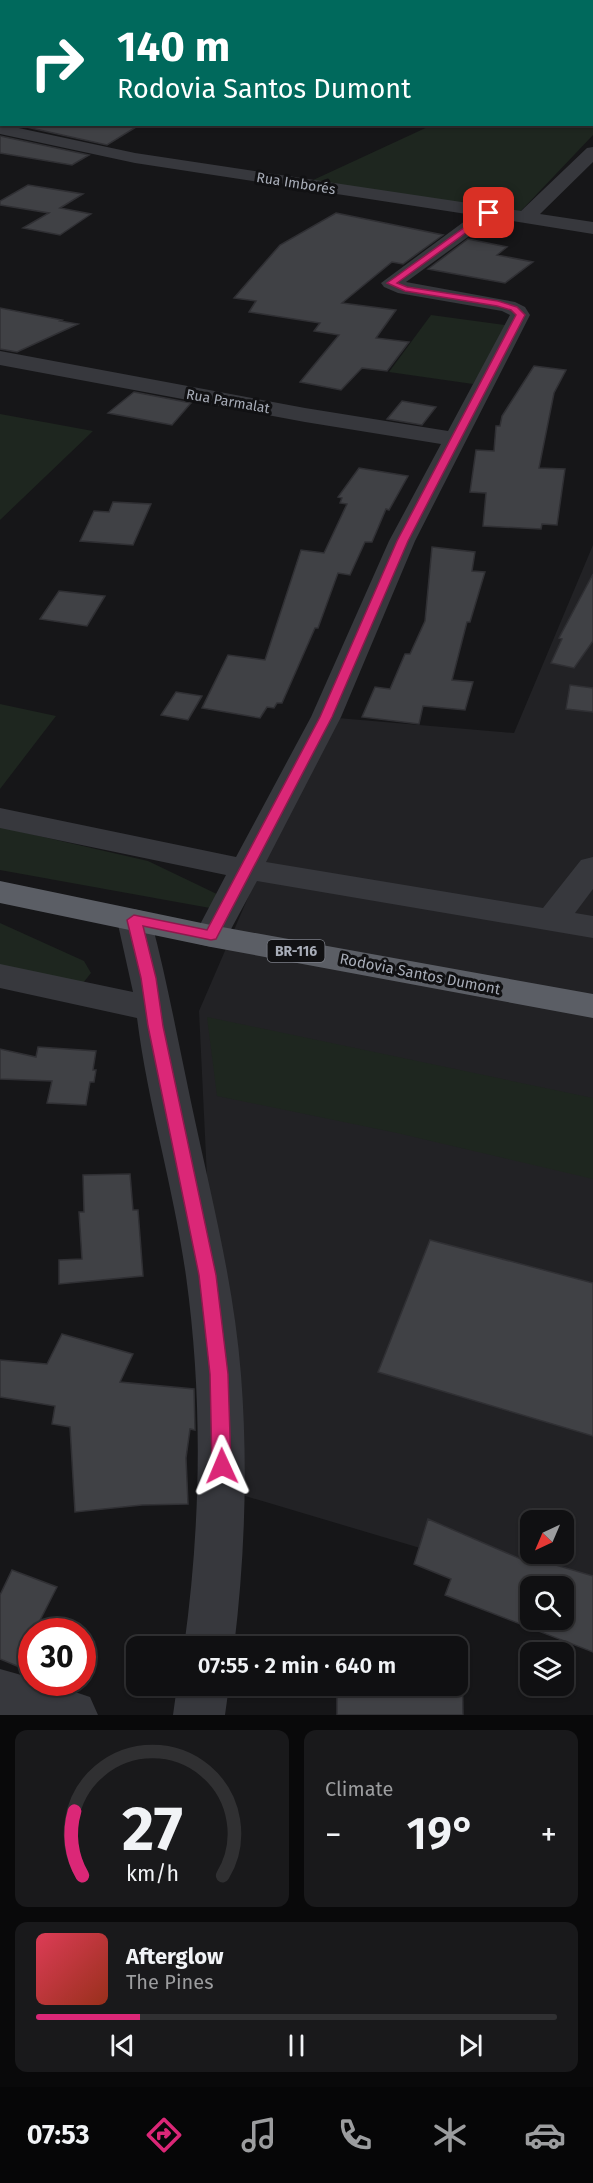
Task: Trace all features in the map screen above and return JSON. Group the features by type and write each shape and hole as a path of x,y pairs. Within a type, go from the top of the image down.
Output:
{"highway":[{"name":"Rodovia Santos Dumont","path":"0,892 211,936 593,1006"}],"street":[{"name":"Rua Imborés","path":"0,129 135,158 593,228"},
{"path":"525,218 593,152"},
{"path":"211,936 326,717 402,541 520,315 514,308 498,303 405,289 391,283 489,213"},
{"name":"Rua Parmalat","path":"0,358 304,415 456,439"},
{"path":"0,818 245,869 593,927"},
{"path":"550,920 593,867"},
{"path":"134,920 149,978 153,1009 207,1275 219,1374 222,1489 210,1636"},
{"path":"0,976 153,1009"},
{"path":"0,1694 72,1715"},
{"path":"199,1715 202,1696"}],"shaded area":[{"path":"430,126 593,126 593,135 517,215 311,181"},
{"path":"431,315 511,326 473,384 389,372"},
{"path":"0,414 93,431 0,520"},
{"path":"593,545 593,1599 574,1591 574,1576 520,1578 222,1489 199,1011 326,717 514,733"},
{"path":"0,704 56,716 0,789"},
{"path":"0,827 148,861 221,896 210,908 0,870"},
{"path":"0,923 84,961 91,973 83,983 0,971"},
{"path":"207,1017 593,1098 593,1179 397,1133 217,1096"}],"building":[{"path":"22,126 138,126 107,145"},
{"path":"0,136 89,155 72,165 0,153"},
{"path":"28,185 83,194 60,208 91,214 60,235 23,228 49,213 0,205 0,201"},
{"path":"336,213 443,235 403,264 392,262 342,303 396,310 376,338 409,342 387,371 362,368 341,390 300,382 339,335 314,331 320,323 249,312 256,301 234,298 280,245"},
{"path":"468,239 507,247 497,255 533,262 505,283 428,269"},
{"path":"0,308 78,324 17,352 0,349"},
{"path":"534,366 566,370 554,393 539,468 565,469 557,525 542,524 541,529 483,526 486,493 470,492 476,450 494,451 496,426 500,426 502,416"},
{"path":"134,392 191,403 172,425 108,413"},
{"path":"402,401 436,407 422,425 387,419"},
{"path":"359,468 408,476 389,510 386,509 372,542 365,542 350,575 338,573 318,628 315,628 282,703 277,703 274,708 267,707 260,718 202,708 228,655 265,660 301,550 324,553 347,504 340,503 342,498 338,497"},
{"path":"113,502 151,504 133,545 80,541 94,511 109,512"},
{"path":"432,547 475,552 472,571 485,572 470,622 467,622 452,680 473,682 465,710 423,706 419,724 362,717 375,687 390,689 405,654 410,654 425,621"},
{"path":"593,574 593,641 574,668 551,663 562,639 559,638"},
{"path":"59,591 105,596 87,626 40,619"},
{"path":"570,685 593,688 593,712 566,709"},
{"path":"176,692 202,696 188,720 161,715"},
{"path":"38,1047 96,1051 94,1082 90,1082 86,1105 47,1103 52,1081 0,1079 0,1049 36,1057"},
{"path":"130,1174 133,1210 138,1210 143,1276 59,1284 59,1260 82,1259 79,1212 84,1212 83,1175"},
{"path":"430,1240 593,1283 593,1436 378,1372"},
{"path":"62,1334 133,1354 120,1382 194,1389 195,1430 190,1429 186,1458 188,1504 142,1505 75,1512 70,1427 52,1424 55,1406 0,1397 0,1360 47,1364"},
{"path":"428,1519 520,1559 520,1564 552,1564 593,1576 593,1652 574,1645 574,1642 567,1642 536,1630 574,1630 574,1576 520,1576 520,1624 445,1595 451,1579 414,1564"},
{"path":"12,1570 57,1587 41,1618 18,1618 17,1666 0,1659 0,1595"},
{"path":"337,1696 463,1696 463,1715 337,1715"}],"route":[{"path":"222,1466 219,1374 207,1275 176,1114 156,1026 149,978 134,920 211,936 326,717 402,541 520,315 514,308 498,303 405,289 391,283 392,280 452,241 489,213"}]}
